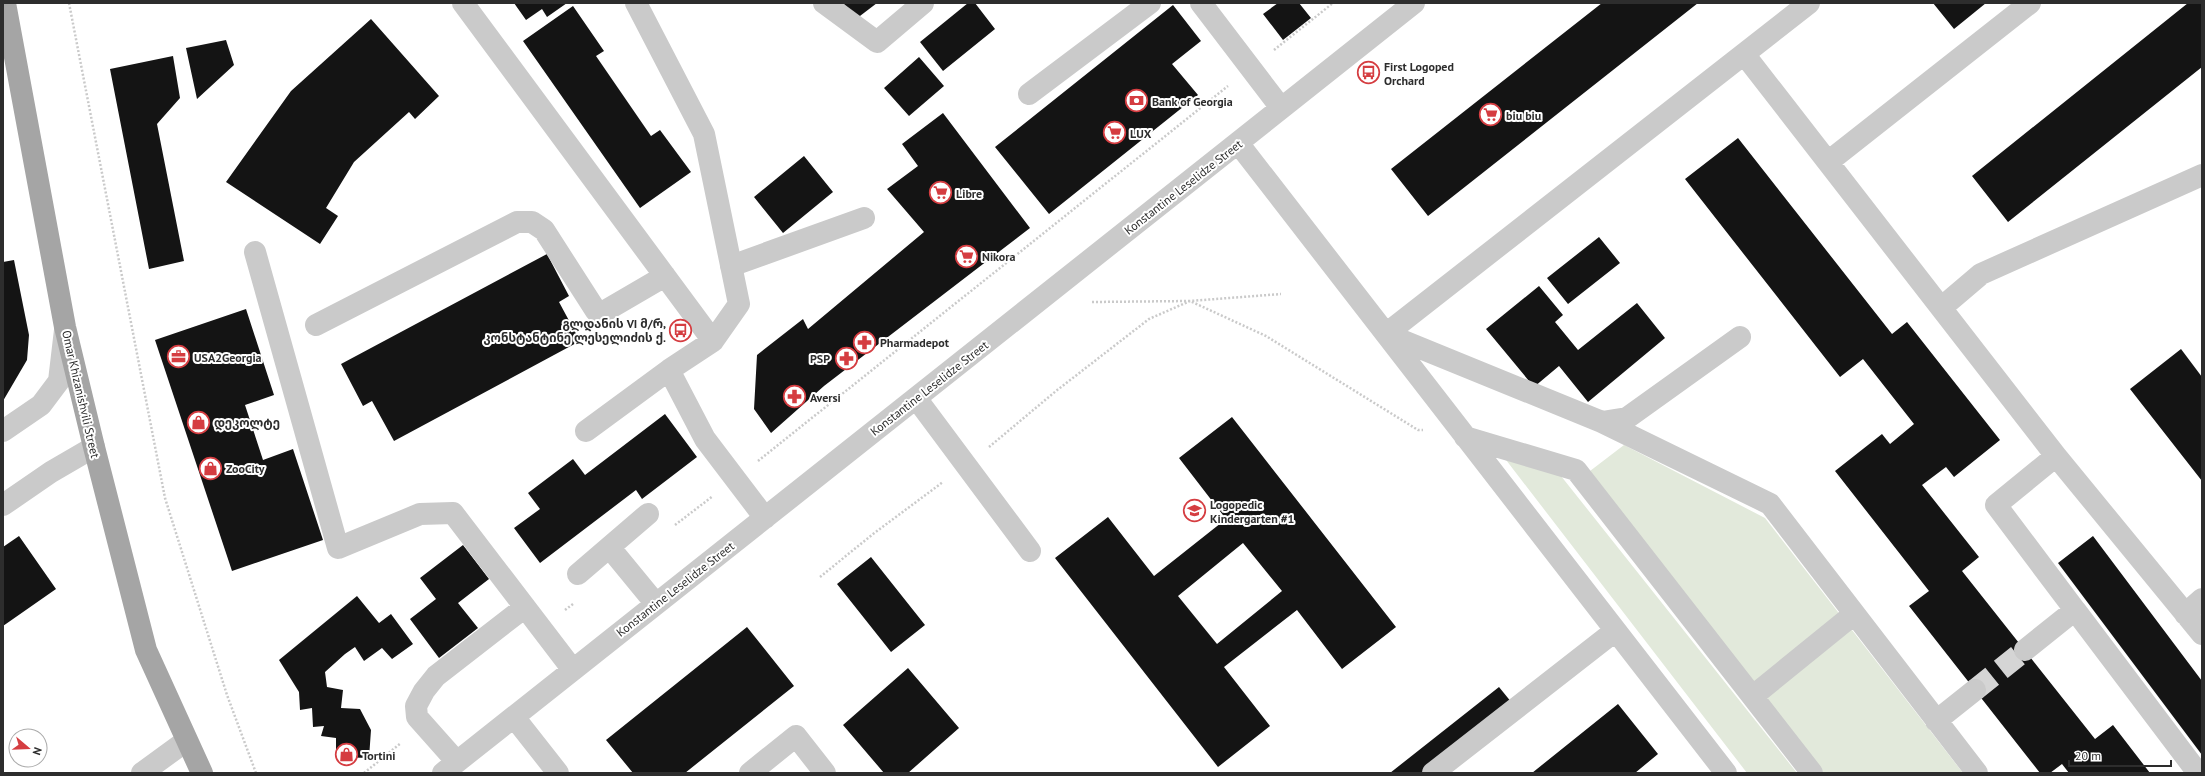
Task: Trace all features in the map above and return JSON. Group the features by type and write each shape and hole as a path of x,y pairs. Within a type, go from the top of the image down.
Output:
{"main road":[{"name":"Omar Khizanishvili Street","path":"5,3 65,327 94,448 146,650 186,741 202,773"}],"street":[{"path":"463,3 713,341"},
{"path":"586,432 669,370 713,341 738,304 704,134 636,3"},
{"path":"824,3 877,42 923,3"},
{"path":"1029,94 1150,3"},
{"path":"1201,3 1281,108"},
{"name":"Konstantine Leselidze Street","path":"450,768 1414,3"},
{"path":"1386,334 1809,3"},
{"path":"1828,162 2030,3"},
{"path":"1744,54 2056,456 2202,634"},
{"path":"1238,143 1726,773"},
{"path":"1941,308 1981,274 2202,175"},
{"path":"731,266 864,218"},
{"path":"316,325 517,222 532,222 544,230 596,311 601,313 665,276"},
{"path":"255,252 338,548 420,514 453,513 573,670"},
{"path":"3,431 41,405 59,381 65,327"},
{"path":"1386,334 1602,422 1770,504 1977,773"},
{"path":"1602,422 1627,418 1740,337"},
{"path":"669,370 705,439 765,518"},
{"path":"916,398 1030,551"},
{"path":"1465,437 1576,470 1812,773"},
{"path":"3,505 51,472 94,448"},
{"path":"2056,456 1996,505 2198,773"},
{"path":"578,574 648,514"},
{"path":"610,548 656,604"},
{"path":"2185,614 2202,599"},
{"path":"450,768 423,724 417,717 416,706 424,691 436,676 525,607"},
{"path":"2025,650 2075,610"},
{"path":"1753,696 1854,614"},
{"path":"1433,773 1615,631"},
{"path":"1936,721 1975,690"},
{"path":"514,717 558,773"},
{"path":"750,773 796,736 825,773"},
{"path":"142,773 186,741"}],"path":[{"path":"69,3 165,498 227,696 256,773"},
{"path":"673,526 782,444 1333,3"},
{"path":"1092,302 1190,301 1281,294"},
{"path":"820,577 873,534 966,465 1056,391 1149,319 1190,301 1266,336 1418,430 1465,437"},
{"path":"541,629 579,599"},
{"path":"364,773 423,724"}],"shaded area":[{"path":"1624,445 1765,518 1963,773 1822,773 1590,471"},
{"path":"1503,456 1561,476 1797,773 1747,773"}],"building":[{"path":"514,3 567,3 547,17 542,9 526,20"},
{"path":"843,3 877,3 856,19"},
{"path":"968,3 975,3 995,29 943,71 920,42"},
{"path":"1278,3 1299,3 1311,18 1283,40 1263,14"},
{"path":"1602,3 1698,3 1428,216 1391,169"},
{"path":"1933,3 1986,3 1954,29"},
{"path":"2188,3 2202,3 2202,67 2008,222 1972,176"},
{"path":"1173,5 1201,41 1172,64 1198,95 1049,214 995,147"},
{"path":"573,6 604,51 596,56 651,136 660,130 691,172 640,208 523,41"},
{"path":"371,19 439,96 415,119 409,112 354,162 326,208 338,216 320,244 226,182 291,91"},
{"path":"226,40 234,65 197,99 186,48"},
{"path":"173,56 180,98 157,124 184,261 149,269 110,69"},
{"path":"919,57 944,86 909,116 884,88"},
{"path":"943,113 1030,228 824,386 771,433 754,409 757,355 803,319 808,329 924,232 887,189 918,166 902,144"},
{"path":"1738,138 1892,334 1907,322 2000,440 1954,477 1946,467 1922,485 1979,557 1962,571 2095,739 2113,725 2150,773 2069,773 2062,764 2050,773 2040,773 1909,606 1929,591 1835,471 1882,434 1890,444 1914,424 1863,359 1840,377 1685,179"},
{"path":"804,156 833,192 783,233 754,197"},
{"path":"1599,237 1620,263 1568,304 1547,278"},
{"path":"547,254 569,296 559,302 580,341 394,441 372,401 363,406 341,364"},
{"path":"14,260 29,335 27,360 3,401 3,262"},
{"path":"1539,286 1563,315 1555,322 1578,350 1637,303 1665,338 1588,402 1559,366 1534,387 1486,329"},
{"path":"246,309 274,395 245,405 263,460 293,449 323,540 232,571 155,340"},
{"path":"2181,349 2202,377 2202,481 2130,389"},
{"path":"665,414 697,457 642,499 636,490 540,563 514,528 540,509 528,493 573,459 585,475"},
{"path":"1232,417 1396,627 1342,669 1297,610 1224,667 1270,726 1218,767 1055,558 1108,517 1154,576 1226,519 1179,458","holes":["1243,543 1282,591 1217,644 1178,596"]},
{"path":"19,536 56,589 3,626 3,547"},
{"path":"2093,536 2202,681 2202,755 2058,563"},
{"path":"463,545 489,579 458,603 478,628 439,658 410,619 436,599 420,578"},
{"path":"871,557 925,625 891,652 837,584"},
{"path":"357,596 379,623 391,614 413,644 392,659 382,648 364,661 355,647 325,672 327,687 343,690 341,708 360,709 371,730 369,758 336,757 336,738 321,736 324,726 313,727 312,708 300,710 299,692 279,660"},
{"path":"747,627 794,686 685,773 633,773 606,740"},
{"path":"908,668 959,728 908,773 884,773 843,725"},
{"path":"1499,687 1512,703 1423,773 1390,773"},
{"path":"1618,704 1658,754 1635,773 1532,773"}],"tunnel":[{"path":"1975,690 2025,650"}],"place":[{"name":"First Logoped Orchard","path":"1369,73"},
{"name":"Bank of Georgia","path":"1137,101"},
{"name":"biu biu","path":"1490,115"},
{"name":"LUX","path":"1114,133"},
{"name":"Libre","path":"941,193"},
{"name":"Nikora","path":"966,256"},
{"name":"გლდანის VI მ/რ, კონსტანტინე ლესელიძის ქ.","path":"681,330"},
{"name":"Pharmadepot","path":"865,342"},
{"name":"USA2Georgia","path":"179,357"},
{"name":"PSP","path":"846,358"},
{"name":"Aversi","path":"795,397"},
{"name":"დეკოლტე","path":"198,422"},
{"name":"ZooCity","path":"211,468"},
{"name":"Logopedic Kindergarten #1","path":"1194,511"},
{"name":"Tortini","path":"347,755"}]}
